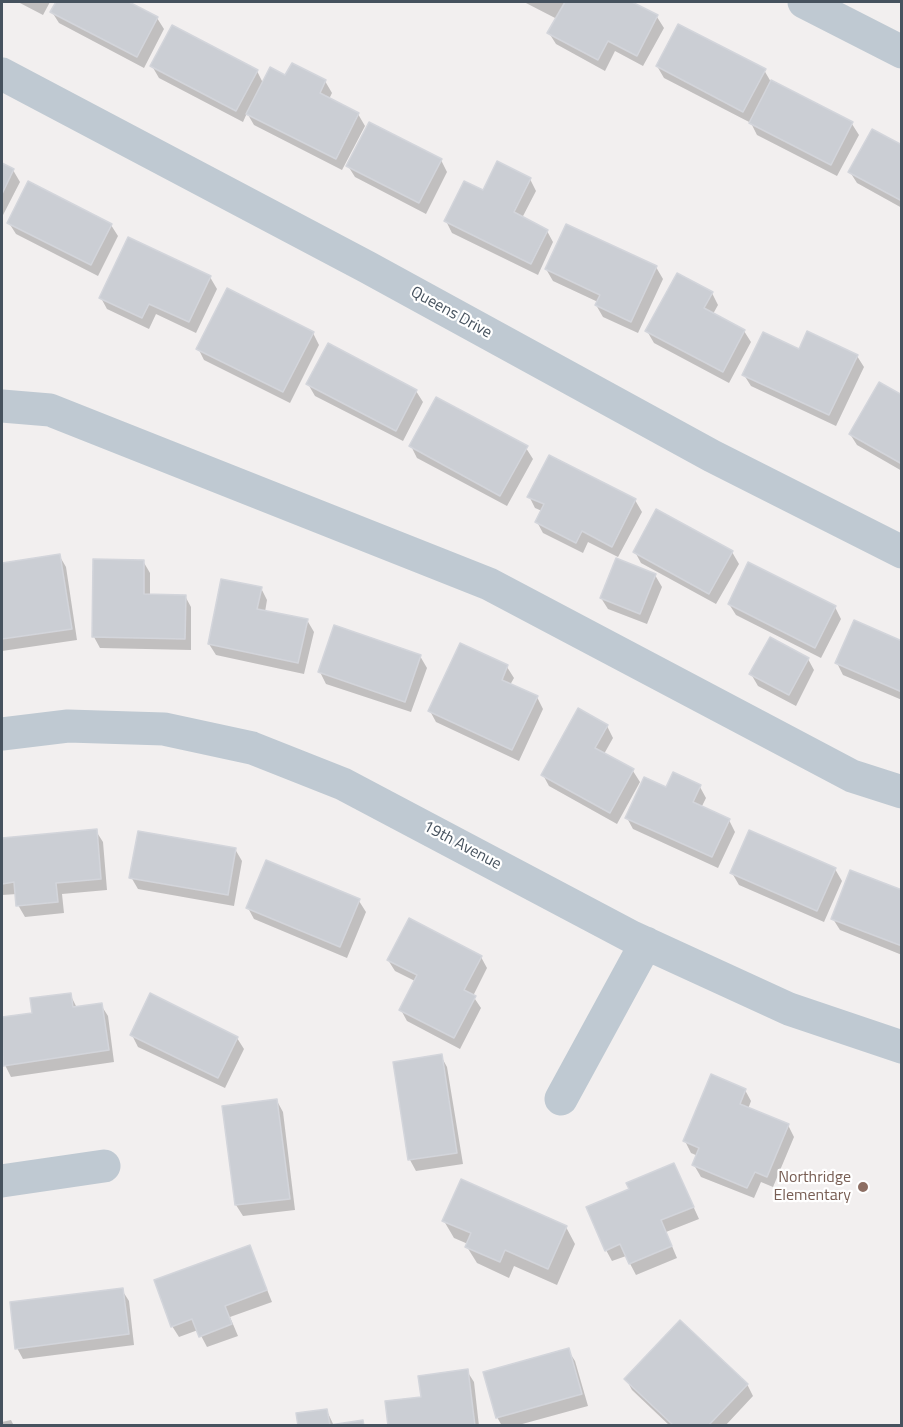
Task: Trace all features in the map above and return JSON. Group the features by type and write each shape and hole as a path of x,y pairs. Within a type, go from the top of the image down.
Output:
{"street":[{"path":"804,2 902,52"},
{"name":"Queens Drive","path":"2,74 367,267 712,456 902,552"},
{"path":"2,406 50,410 489,584 852,776 902,792"},
{"name":"19th Avenue","path":"2,734 68,726 164,729 252,748 344,784 646,943 789,1009 902,1047"},
{"path":"561,1099 646,943"},
{"path":"2,1181 104,1166"}],"building":[{"path":"56,2 129,2 158,17 137,57 50,12"},
{"path":"565,2 632,2 658,15 637,56 608,41 598,60 547,33"},
{"path":"678,24 766,69 743,112 656,66"},
{"path":"172,25 258,70 236,111 150,66"},
{"path":"292,63 326,80 320,93 359,113 336,159 246,114 270,67 285,75"},
{"path":"771,80 853,122 831,165 749,123"},
{"path":"369,122 442,159 419,203 346,166"},
{"path":"872,129 902,145 902,201 848,172"},
{"path":"497,161 531,178 514,212 548,230 531,264 444,221 464,181 483,190"},
{"path":"2,163 14,169 2,194"},
{"path":"28,181 112,224 91,265 7,223"},
{"path":"566,224 657,266 631,322 595,305 600,295 545,269"},
{"path":"128,237 211,276 189,322 149,304 142,318 99,298"},
{"path":"677,273 713,292 704,308 745,330 723,372 645,331"},
{"path":"227,288 314,332 283,392 196,349"},
{"path":"807,331 858,355 829,415 742,375 763,332 799,349"},
{"path":"328,343 417,390 396,431 306,384"},
{"path":"879,382 902,395 902,464 849,434"},
{"path":"436,397 528,446 500,496 409,446"},
{"path":"549,455 636,499 612,547 582,531 576,543 535,522 544,504 527,497"},
{"path":"656,509 733,551 709,594 633,552"},
{"path":"60,554 72,629 2,639 2,563"},
{"path":"616,558 656,574 640,614 600,598"},
{"path":"93,559 144,560 144,594 186,595 185,639 92,637"},
{"path":"748,562 836,606 815,648 728,604"},
{"path":"221,579 262,587 257,609 308,619 298,663 208,644"},
{"path":"854,620 902,641 902,692 835,663"},
{"path":"334,625 421,655 405,702 318,672"},
{"path":"770,637 809,658 789,695 749,674"},
{"path":"460,643 508,665 502,680 538,696 512,750 428,711"},
{"path":"578,708 608,725 595,748 634,769 610,813 541,775"},
{"path":"673,772 701,785 693,802 730,819 712,857 625,818 644,777 666,787"},
{"path":"97,829 101,879 56,883 58,902 16,906 14,882 2,884 2,838"},
{"path":"749,830 836,868 817,911 730,873"},
{"path":"138,831 236,848 228,895 129,878"},
{"path":"266,860 360,899 340,947 246,908"},
{"path":"850,870 902,890 902,946 831,919"},
{"path":"409,918 482,956 464,990 476,996 454,1038 399,1010 417,975 387,960"},
{"path":"71,993 73,1007 102,1003 109,1050 3,1066 2,1017 32,1013 30,998"},
{"path":"150,993 238,1037 218,1078 130,1035"},
{"path":"442,1054 457,1153 408,1160 393,1062"},
{"path":"711,1074 746,1089 740,1104 789,1124 767,1177 755,1172 747,1188 692,1165 699,1148 683,1141"},
{"path":"277,1099 290,1199 235,1205 222,1106"},
{"path":"674,1163 694,1207 661,1220 672,1246 629,1264 620,1244 605,1251 586,1207 629,1189 626,1183"},
{"path":"461,1179 567,1226 548,1269 505,1250 500,1262 465,1247 471,1233 442,1221"},
{"path":"250,1245 267,1290 225,1306 232,1324 199,1337 192,1319 171,1327 154,1280"},
{"path":"123,1288 129,1334 15,1349 10,1302"},
{"path":"680,1320 748,1384 708,1426 674,1426 624,1379"},
{"path":"569,1348 582,1394 496,1418 483,1372"},
{"path":"468,1369 475,1426 388,1426 385,1401 421,1397 418,1376"},
{"path":"327,1409 330,1425 363,1420 364,1426 298,1426 296,1413"}],"place":[{"name":"Northridge Elementary","path":"863,1187"}]}
